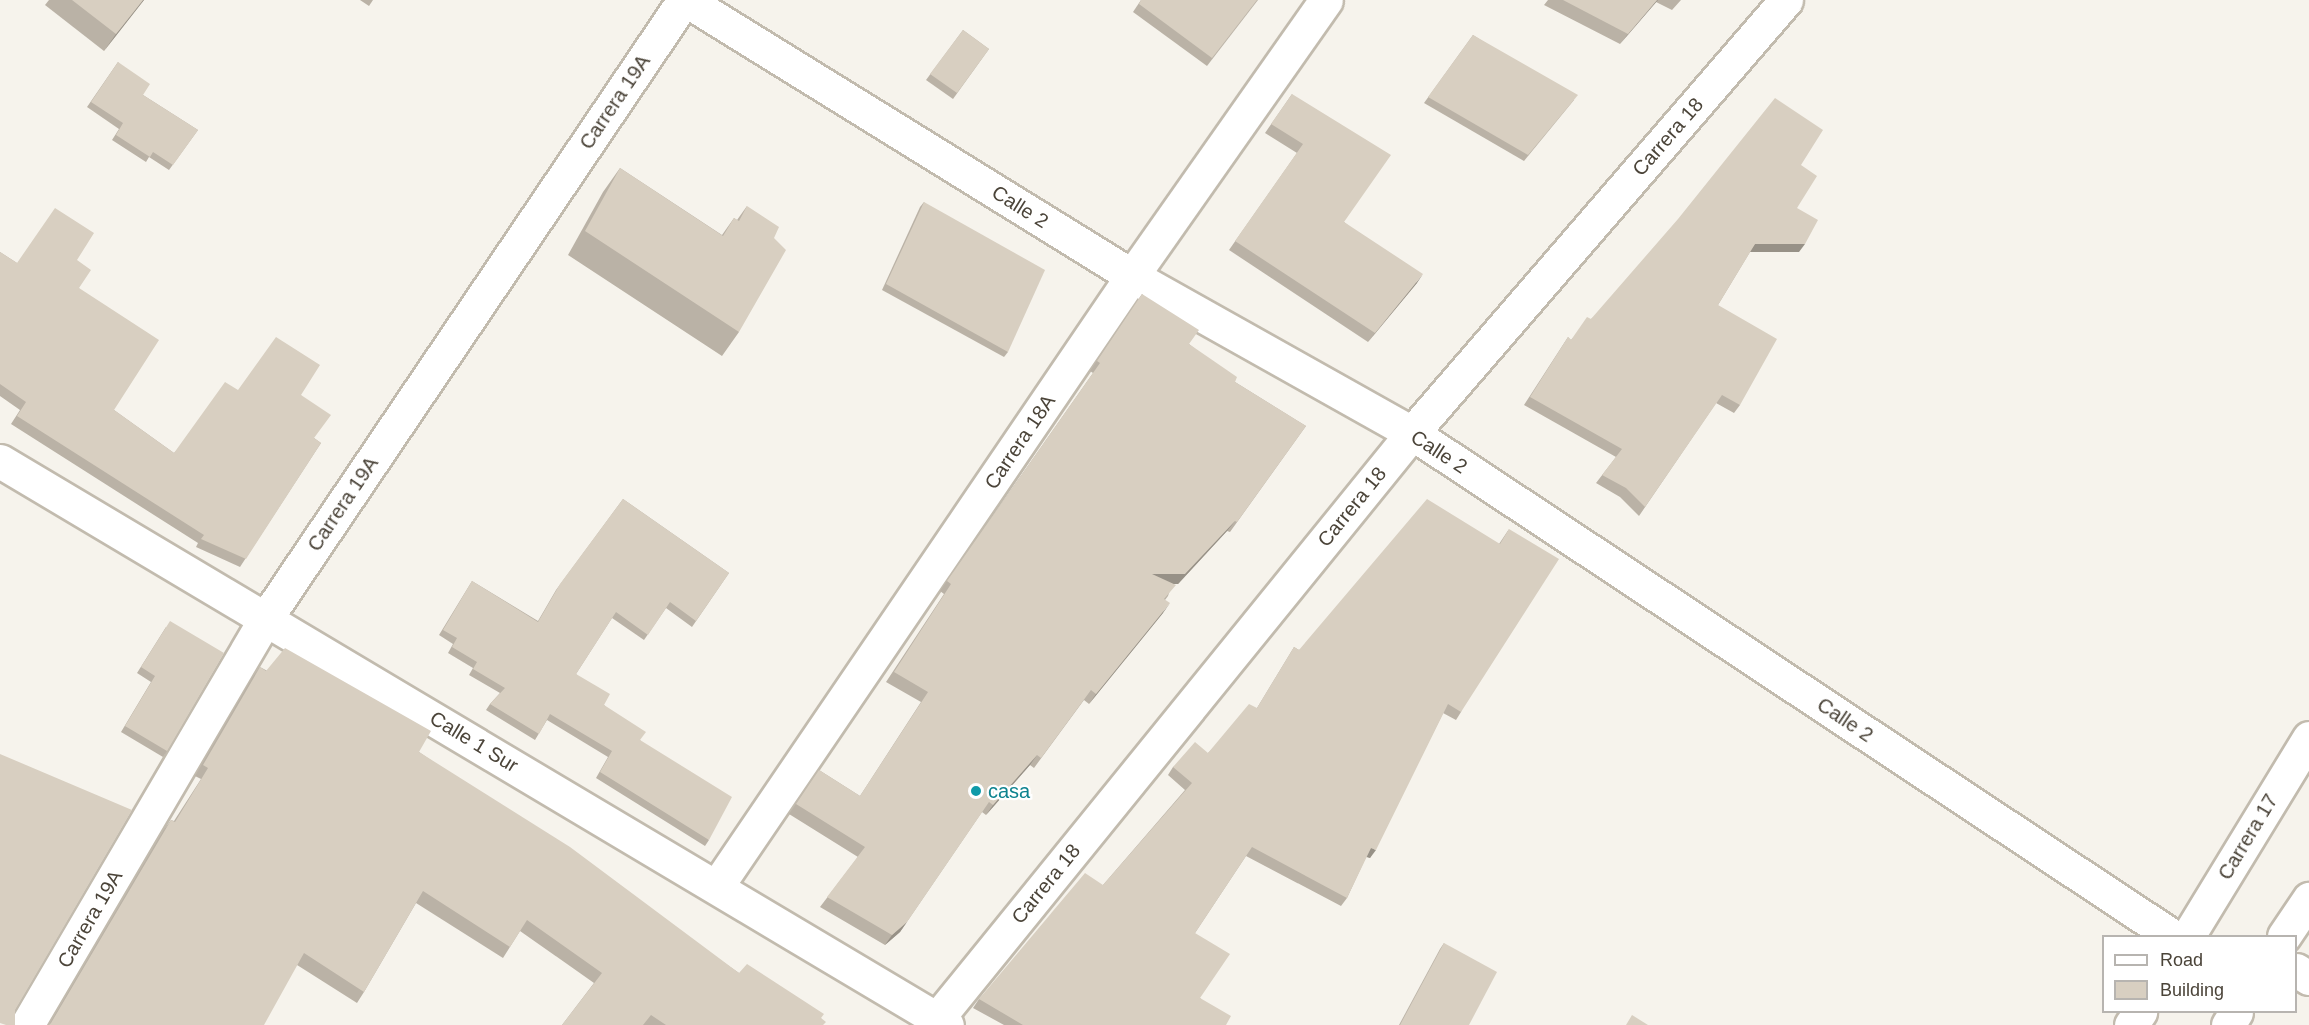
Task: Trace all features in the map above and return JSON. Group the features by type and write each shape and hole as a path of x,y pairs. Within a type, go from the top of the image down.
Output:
{"street":[{"name":"Calle 2","path":"685,0 1132,276 1412,433 2170,935"},
{"name":"Carrera 19A","path":"27,1025 266,618 685,0"},
{"name":"Carrera 18A","path":"717,886 1132,276 1326,0"},
{"name":"Carrera 18","path":"939,1023 1412,433 1786,0"},
{"name":"Calle 1 Sur","path":"0,461 717,886 939,1023"},
{"name":"Carrera 17","path":"2189,935 2309,738"},
{"path":"2285,935 2309,899"}],"building":[{"path":"72,0 143,0 116,34"},
{"path":"1141,0 1257,0 1212,58 1139,4"},
{"path":"1563,0 1657,0 1628,34"},
{"path":"963,30 989,49 957,93 930,74"},
{"path":"1473,35 1578,95 1528,155 1428,97"},
{"path":"118,62 150,84 143,95 198,130 173,165 153,152 150,157 116,135 123,123 91,102"},
{"path":"1292,94 1391,155 1344,222 1423,274 1375,333 1235,241 1303,144 1271,124"},
{"path":"1775,98 1823,130 1801,165 1817,176 1797,208 1818,220 1805,244 1755,244 1718,305 1777,339 1740,405 1722,395 1645,507 1626,488 1602,475 1622,449 1530,397 1568,337 1571,340 1587,317 1591,319 1678,219"},
{"path":"620,168 723,236 734,218 739,221 747,206 779,227 774,238 786,250 739,332 585,231"},
{"path":"924,202 1045,270 1008,352 886,284"},
{"path":"55,208 94,233 77,260 91,270 79,288 159,340 114,410 174,453 225,382 238,390 276,337 320,365 301,395 331,415 314,438 321,443 246,559 201,539 204,535 17,416 26,402 0,384 0,252 17,263"},
{"path":"1142,294 1199,330 1189,344 1237,377 1235,382 1306,426 1237,522 1235,521 1185,574 1152,574 1176,585 1164,599 1170,603 1096,694 1091,690 1041,758 1037,755 993,805 989,802 907,922 892,935 827,897 865,847 796,804 819,770 860,796 928,692 894,672 951,584 947,581 1100,363 1097,361"},
{"path":"623,499 729,573 696,621 670,602 648,635 616,612 576,674 610,694 604,705 646,732 640,740 732,797 709,840 600,772 612,751 550,714 539,734 490,704 505,688 473,669 477,662 452,647 457,638 443,630 472,581 538,622 560,584"},
{"path":"1427,499 1500,544 1509,529 1559,559 1461,712 1448,704 1376,850 1371,848 1347,898 1252,847 1195,933 1230,954 1200,998 1231,1016 1226,1025 1023,1025 979,999 1085,873 1103,885 1192,783 1173,767 1195,742 1208,753 1249,704 1257,708 1294,647 1299,650"},
{"path":"170,621 224,653 167,751 125,726 155,676 141,667"},
{"path":"285,648 431,731 419,752 570,847 739,973 747,964 824,1014 821,1018 826,1022 823,1025 666,1025 651,1015 643,1025 562,1025 602,973 527,920 510,947 423,891 364,992 304,953 264,1025 49,1025 171,820 175,822 208,768 203,765 260,667 266,671"},
{"path":"0,754 132,810 15,1010 15,1025 0,1023"},
{"path":"1444,943 1497,972 1469,1025 1400,1025"},
{"path":"1632,1015 1648,1025 1626,1025"}],"place":[{"name":"casa","path":"976,791"}]}
